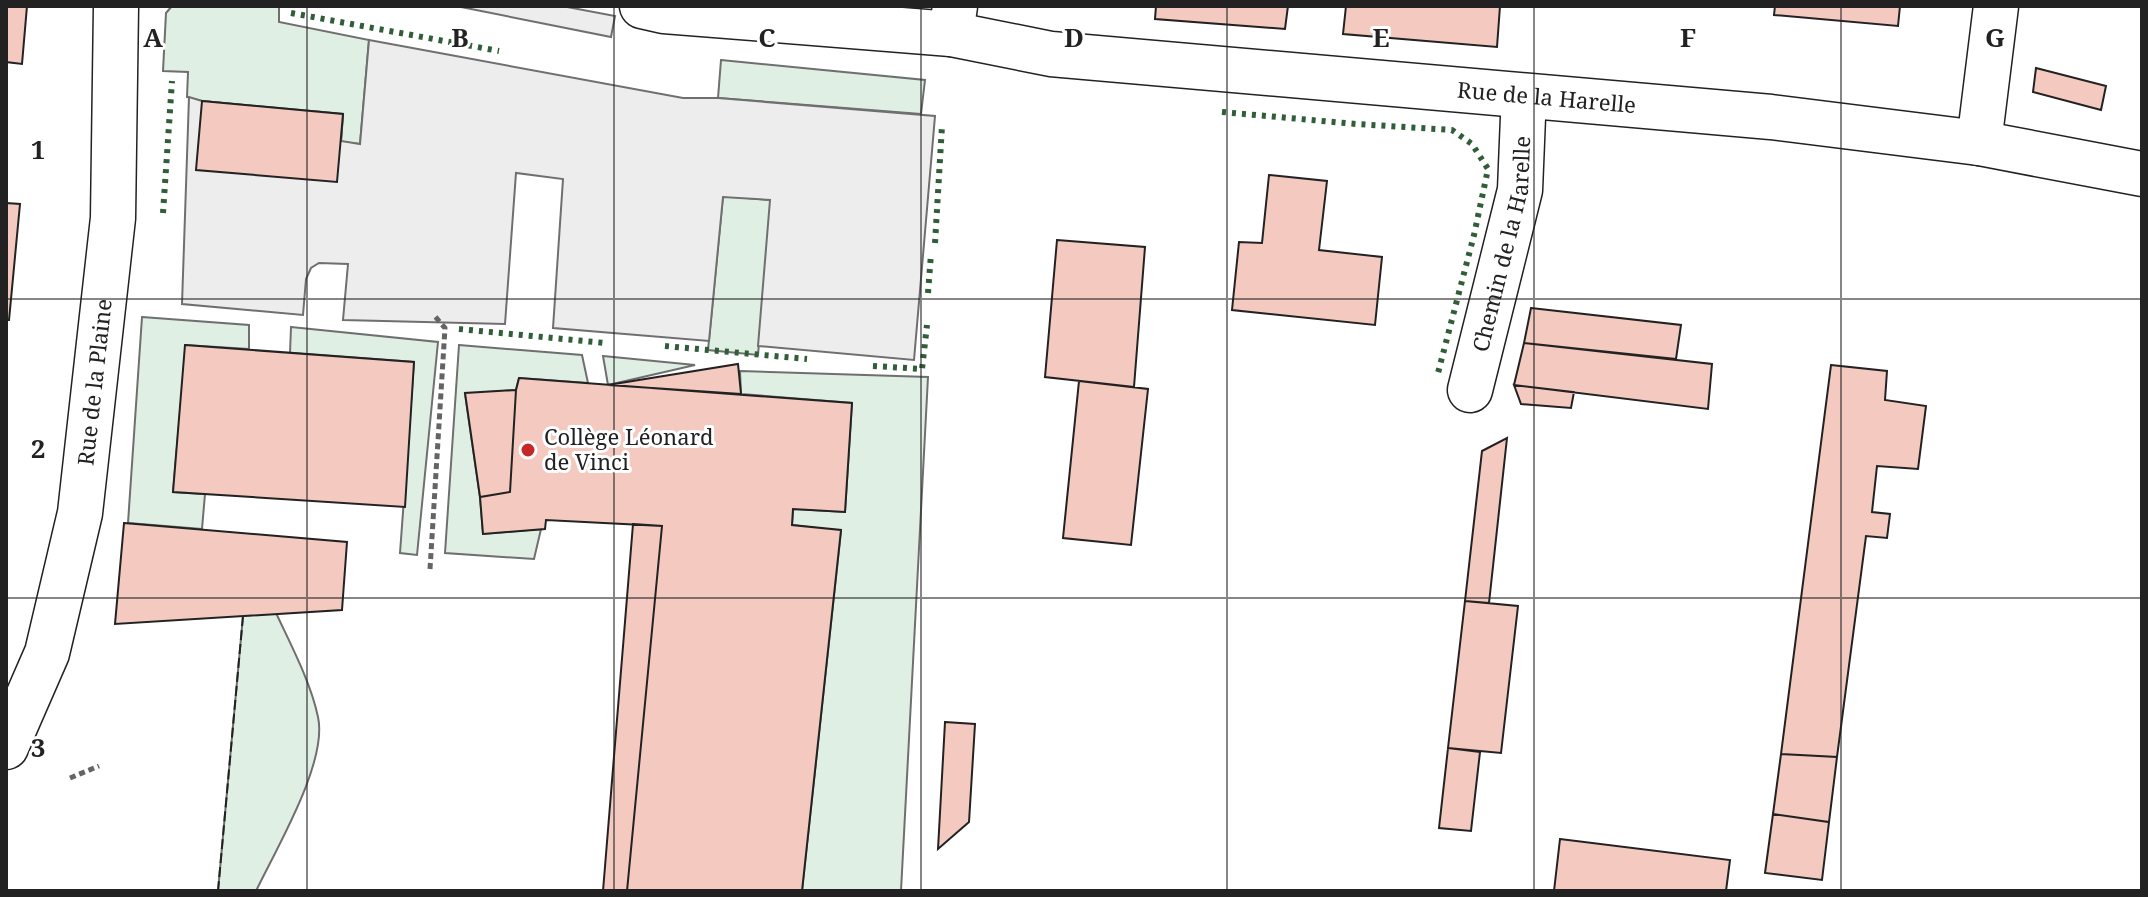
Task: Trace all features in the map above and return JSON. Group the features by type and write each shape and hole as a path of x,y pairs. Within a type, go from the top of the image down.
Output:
{"street":[{"name":"Rue de la Plaine","path":"6,747 47,653 80,513 113,218 116,6"},
{"name":"Rue de la Harelle","path":"642,6 664,11 953,20 1051,54 1771,117 1979,143 2142,174"},
{"path":"1979,143 1996,6"},
{"name":"Chemin de la Harelle","path":"1470,390 1520,190 1523,117 1528,97"}],"path":[{"path":"430,569 445,328 433,314"},
{"path":"70,778 99,766"}],"green space":[{"path":"172,6 279,6 279,22 369,40 360,144 341,142 343,115 187,97 188,72 163,71 166,13"},
{"path":"721,60 925,80 921,114 718,98"},
{"path":"723,196 771,200 758,355 708,350"},
{"path":"142,317 249,325 249,349 186,345 173,492 205,494 202,529 128,523"},
{"path":"291,327 438,342 417,555 400,553 414,362 290,353"},
{"path":"459,345 582,355 588,383 519,378 516,390 465,394 483,534 541,529 534,559 445,553"},
{"path":"603,356 695,365 608,385"},
{"path":"740,371 928,377 901,891 802,891 841,531 792,525 793,509 845,512 852,403 741,394"},
{"path":"276,613 315,704 319,736 315,757 298,805 256,891 218,891 243,616"}],"shaded area":[{"path":"456,6 562,6 615,16 611,37"},
{"path":"369,40 683,98 718,98 935,116 914,360 758,346 770,200 723,197 709,341 553,328 563,179 516,173 505,324 343,320 348,264 319,263 311,268 306,279 303,315 182,304 189,97 202,101 343,114 341,141 360,144"}],"building":[{"path":"6,6 27,6 22,64 6,62"},
{"path":"1156,6 1288,6 1285,29 1155,19"},
{"path":"1346,6 1500,6 1497,47 1343,34"},
{"path":"1775,6 1900,6 1898,26 1774,15"},
{"path":"2036,68 2106,86 2101,110 2033,92"},
{"path":"202,101 343,114 337,182 196,170"},
{"path":"1269,175 1327,181 1319,250 1382,257 1375,325 1232,310 1239,242 1262,243"},
{"path":"6,203 20,204 9,320 6,320"},
{"path":"1057,240 1145,247 1134,387 1045,377"},
{"path":"1531,308 1681,325 1676,359 1524,343"},
{"path":"1524,343 1712,364 1708,409 1514,385"},
{"path":"185,345 414,362 405,507 173,492"},
{"path":"738,364 741,394 608,385"},
{"path":"1831,365 1887,371 1885,400 1926,406 1918,469 1877,466 1872,512 1890,514 1887,538 1866,536 1837,757 1781,754"},
{"path":"519,378 852,403 845,512 793,509 792,525 841,530 802,891 627,891 662,526 546,520 545,529 483,534 480,497 510,492"},
{"path":"1079,381 1148,389 1131,545 1063,538"},
{"path":"1514,385 1574,392 1571,408 1521,404"},
{"path":"516,390 510,492 480,497 465,393"},
{"path":"1507,438 1489,603 1465,601 1482,451"},
{"path":"124,523 347,542 342,610 115,624"},
{"path":"633,524 662,526 627,891 603,891"},
{"path":"1465,601 1518,606 1501,753 1448,748"},
{"path":"945,722 975,724 969,822 938,849"},
{"path":"1448,748 1480,752 1471,831 1439,828"},
{"path":"1781,754 1837,757 1829,822 1773,814"},
{"path":"1773,814 1829,822 1822,880 1765,873"},
{"path":"1560,839 1730,860 1726,891 1554,891"}],"hedge":[{"path":"291,13 499,51"},
{"path":"163,213 172,81"},
{"path":"1222,112 1452,130 1472,144 1488,169 1438,373"},
{"path":"935,243 942,126"},
{"path":"928,293 931,254"},
{"path":"873,366 922,369 927,325"},
{"path":"459,329 605,343"},
{"path":"665,346 807,359"}],"fence":[{"path":"218,891 243,616 239,616"}],"place":[{"name":"Collège Léonard de Vinci","path":"528,450"}]}
